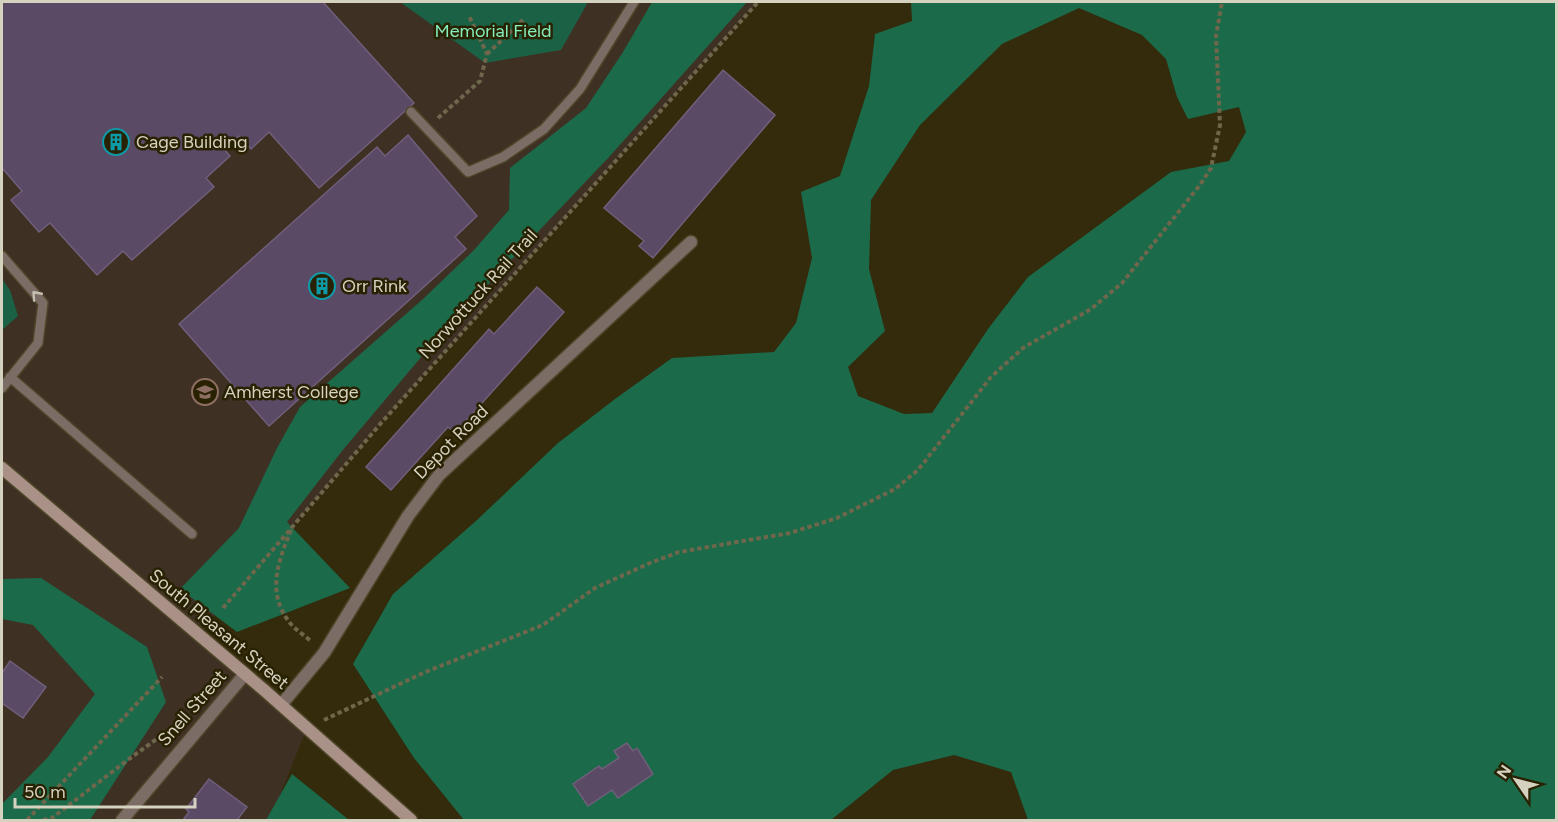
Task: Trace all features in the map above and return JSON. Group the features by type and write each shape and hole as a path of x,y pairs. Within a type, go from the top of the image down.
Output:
{"main road":[{"name":"South Pleasant Street","path":"2,468 245,674 411,820"}],"street":[{"name":"Depot Road","path":"281,705 324,653 408,516 439,475 691,242"},
{"name":"Snell Street","path":"122,820 245,674"}],"lane":[{"path":"411,112 468,172 503,157 544,129 580,89 634,2"},
{"path":"2,256 43,303 38,343 2,388"},
{"path":"10,377 192,534"}],"path":[{"name":"Norwottuck Rail Trail","path":"223,608 390,413 758,2"},
{"path":"307,728 423,673 543,625 595,588 650,562 679,552 790,533 837,518 895,489 918,470 991,377 1023,348 1091,309 1122,283 1200,185 1211,168 1220,125 1216,36 1222,2"},
{"path":"469,16 487,54"},
{"path":"427,128 480,81 487,54 525,18"},
{"path":"292,527 279,560 275,582 279,606 291,624 324,653"},
{"path":"27,820 162,677"},
{"path":"43,820 52,818 182,721"}],"shaded area":[{"name":"Amherst College","path":"2,2 758,2 382,422 223,608 195,632 307,728 270,820 2,820"}],"green space":[{"name":"Memorial Field","path":"400,2 588,2 561,50 485,63"},
{"path":"652,2 747,2 610,156 438,337 342,451 287,522 350,588 237,632 180,589 239,528 277,448 300,407 423,299 474,250 509,210 510,168 586,108 623,52"},
{"path":"911,2 1556,2 1556,820 1028,820 1011,772 954,755 893,770 831,820 464,820 414,758 353,664 393,594 477,520 558,443 672,358 774,352 796,323 812,258 801,192 840,176 869,86 875,34 912,21","holes":["1079,8 1142,35 1166,59 1177,97 1188,119 1239,107 1246,132 1229,161 1171,172 1028,277 988,329 932,413 904,414 858,396 848,367 885,331 869,269 871,200 920,125 1002,44"]},
{"path":"2,279 10,290 18,316 2,330"},
{"path":"41,578 147,647 166,702 90,820 2,820 2,804 48,757 95,694 33,625 2,619 2,579"},
{"path":"292,774 349,820 266,820"}],"building":[{"name":"Cage Building","path":"2,2 323,2 414,103 319,188 269,132 251,149 239,136 224,149 230,156 206,178 214,187 132,260 123,251 97,275 50,223 39,232 11,200 22,191 2,168"},
{"path":"723,70 775,115 653,258 639,246 644,241 604,208"},
{"name":"Orr Rink","path":"408,135 477,216 455,237 466,249 269,426 179,324 377,147 385,156"},
{"path":"537,287 564,312 455,433 448,427 391,490 366,467 489,329 494,334"},
{"path":"10,661 46,687 23,718 2,703 2,673"},
{"path":"627,743 633,751 637,748 653,774 618,798 612,790 588,806 573,784 599,766 602,769 619,758 614,751"},
{"path":"209,779 247,807 237,820 183,820 189,812 186,809"}],"place":[{"name":"Cage Building","path":"116,142"},
{"name":"Orr Rink","path":"322,286"},
{"name":"Amherst College","path":"205,392"}]}
